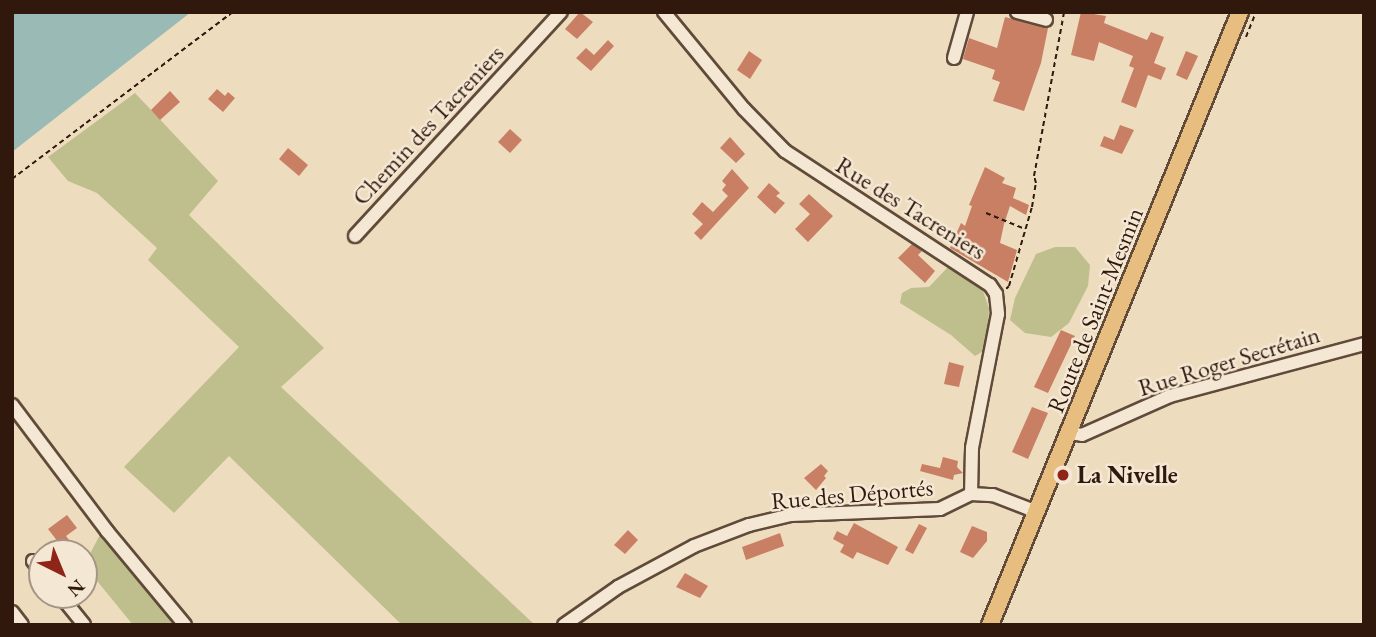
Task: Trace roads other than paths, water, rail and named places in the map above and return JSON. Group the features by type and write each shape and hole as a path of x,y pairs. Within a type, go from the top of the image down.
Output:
{"main road":[{"name":"Route de Saint-Mesmin","path":"990,625 1240,12"}],"street":[{"name":"Chemin des Tacreniers","path":"355,236 561,12"},
{"name":"Rue des Tacreniers","path":"664,12 744,109 785,151 892,223 980,275 996,294 998,314 972,448 971,494"},
{"path":"954,58 967,12"},
{"path":"1017,12 1046,20"},
{"name":"Rue Roger Secrétain","path":"1070,433 1082,435 1170,396 1364,344"},
{"path":"12,405 107,531 185,625"},
{"path":"971,494 993,495 1037,512"},
{"name":"Rue des Déportés","path":"564,625 658,563 749,525 791,515 940,509 971,494"},
{"path":"71,609 84,625"},
{"path":"12,612 22,625"}],"water":[{"path":"12,12 191,12 12,152"}],"place":[{"name":"La Nivelle","path":"1063,475"}]}
